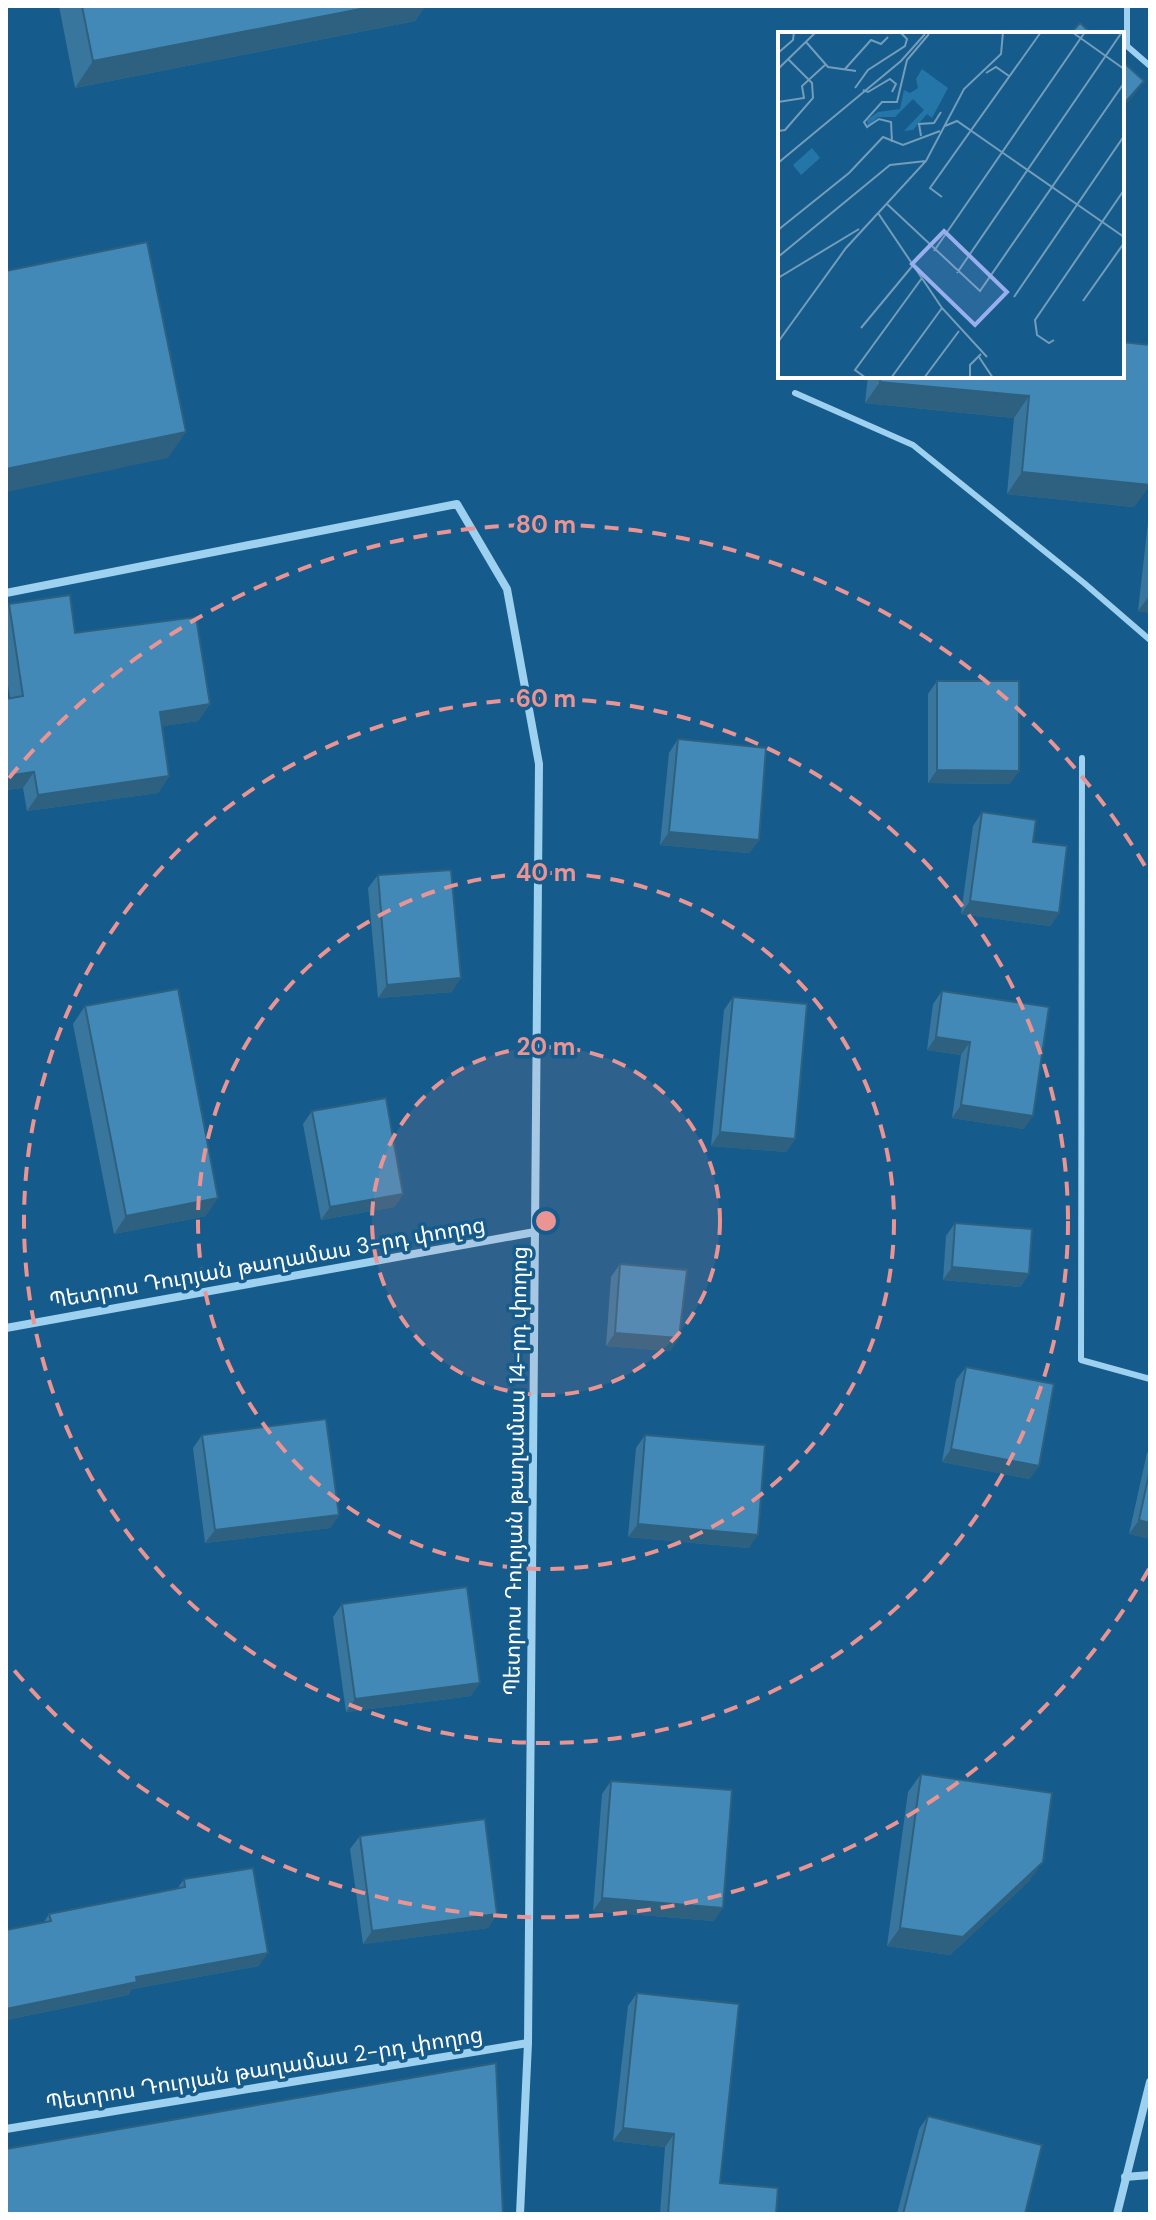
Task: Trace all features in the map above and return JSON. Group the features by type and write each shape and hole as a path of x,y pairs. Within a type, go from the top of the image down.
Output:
{"street":[{"name":"Պետրոս Դուրյան թաղամաս 14-րդ փողոց","path":"6,593 457,504 507,589 539,764 528,2043 520,2214"},
{"name":"Պետրոս Դուրյան թաղամաս 3-րդ փողոց","path":"6,1328 535,1232"},
{"name":"Պետրոս Դուրյան թաղամաս 2-րդ փողոց","path":"6,2129 528,2043"},
{"path":"1117,2214 1150,2082"},
{"path":"1125,2177 1150,2175"}],"lane":[{"path":"1127,6 1127,46 1150,66"},
{"path":"795,393 913,445 1150,640"},
{"path":"1082,758 1081,1360 1150,1379"}],"building":[{"path":"82,6 376,6 93,61"},
{"path":"1080,23 1090,32 1072,32"},
{"path":"1124,63 1144,81 1124,104"},
{"path":"147,242 186,432 6,469 6,271"},
{"path":"1124,342 1150,345 1150,485 1022,472 1029,396 880,382 881,378 1124,378"},
{"path":"70,595 75,633 196,617 210,704 160,712 169,776 38,795 34,772 6,776 6,699 23,696 9,604"},
{"path":"937,681 1019,681 1019,771 937,770"},
{"path":"678,739 766,748 759,840 669,832"},
{"path":"982,812 1036,820 1033,842 1067,846 1059,913 970,901"},
{"path":"451,870 461,978 387,985 378,875"},
{"path":"178,989 218,1198 126,1216 85,1006"},
{"path":"942,991 1049,1007 1033,1116 961,1105 970,1042 936,1037"},
{"path":"733,997 807,1004 795,1139 720,1132"},
{"path":"386,1098 403,1194 330,1207 312,1111"},
{"path":"955,1223 1032,1229 1029,1274 952,1267"},
{"path":"620,1264 687,1270 679,1338 615,1333"},
{"path":"966,1367 1054,1384 1039,1466 951,1449"},
{"path":"326,1419 339,1515 215,1530 202,1435"},
{"path":"645,1435 765,1445 758,1535 638,1524"},
{"path":"1150,1469 1150,1523 1139,1520"},
{"path":"467,1587 480,1683 355,1699 342,1604"},
{"path":"921,1774 1052,1793 1043,1862 963,1937 900,1928"},
{"path":"611,1781 732,1790 723,1908 602,1898"},
{"path":"485,1819 497,1914 372,1931 360,1836"},
{"path":"253,1868 268,1953 136,1977 137,1982 6,2009 6,1930 51,1921 49,1914 185,1887 184,1879"},
{"path":"637,1993 739,2004 720,2183 778,2188 776,2214 668,2214 674,2134 623,2128"},
{"path":"496,2063 503,2214 6,2214 6,2149"},
{"path":"928,2116 1042,2145 1025,2214 903,2214"}]}
